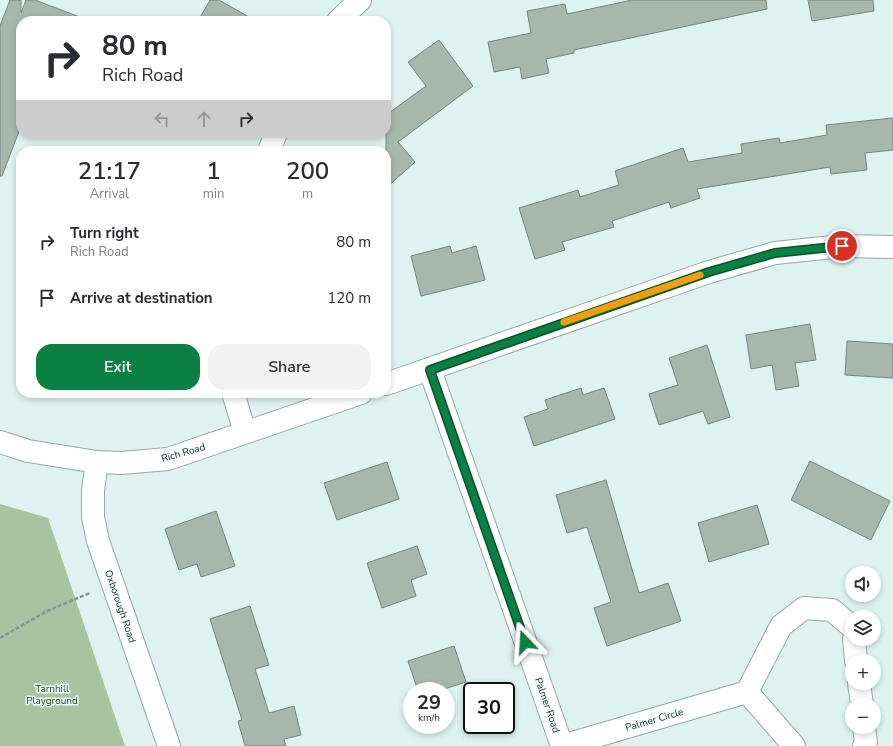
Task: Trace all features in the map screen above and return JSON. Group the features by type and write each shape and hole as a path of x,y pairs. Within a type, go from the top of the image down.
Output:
{"street":[{"path":"343,16 360,0"},
{"path":"391,382 709,272 775,253 842,246 893,247"},
{"name":"Palmer Road","path":"430,370 562,746"},
{"path":"235,398 245,432"},
{"name":"Rich Road","path":"0,442 28,451 97,462 121,463 168,459 346,398"},
{"name":"Oxborough Road","path":"97,462 93,490 93,517 98,541 169,746"},
{"path":"794,746 747,692 781,626 804,608 832,610 845,621"},
{"name":"Palmer Circle","path":"562,746 747,692"},
{"path":"864,746 866,742 865,734"}],"path":[{"path":"0,638 48,611 113,584"}],"green space":[{"name":"Tarnhill Playground","path":"0,504 48,518 125,746 0,746"}],"building":[{"path":"10,0 21,0 21,13 26,0 35,0 77,16 16,16 16,138 2,176 0,176 0,26"},
{"path":"210,0 219,0 247,16 201,16"},
{"path":"632,0 766,0 767,9 574,50 574,53 546,59 549,73 522,79 520,67 494,72 488,42 531,33 527,11 565,4 567,14"},
{"path":"808,0 873,0 874,11 812,21"},
{"path":"439,40 473,86 398,142 415,162 391,184 391,146 386,146 386,138 391,138 391,111 426,86 408,62"},
{"path":"893,118 893,150 865,153 867,170 831,174 830,167 697,189 700,198 671,208 669,202 612,221 614,227 562,242 565,250 535,259 519,208 578,190 580,197 619,185 615,171 683,148 688,162 742,153 741,144 779,138 780,143 827,135 826,125"},
{"path":"450,246 452,253 476,246 485,280 421,296 411,256"},
{"path":"810,324 816,360 795,363 799,386 776,390 772,365 751,369 746,335"},
{"path":"847,341 893,344 893,378 845,375"},
{"path":"707,345 730,417 708,424 703,411 659,425 649,394 678,385 669,358"},
{"path":"581,388 583,395 604,388 615,419 534,446 524,417 548,409 545,400"},
{"path":"810,461 890,501 871,540 791,500"},
{"path":"387,462 399,499 337,520 324,483"},
{"path":"606,480 639,593 668,583 681,621 607,646 594,608 611,602 587,527 567,533 556,495"},
{"path":"757,505 769,544 709,562 698,523"},
{"path":"216,511 235,566 201,577 197,564 179,570 165,529"},
{"path":"417,546 427,574 411,580 416,596 382,608 367,563"},
{"path":"250,606 269,665 255,669 269,713 294,706 301,735 284,739 286,746 245,746 238,721 242,720 210,619"},
{"path":"454,646 466,682 455,686 455,682 415,682 408,661"}],"slow traffic":[{"path":"564,322 700,275"}],"route":[{"path":"525,642 430,370 709,272 775,253 842,246"}]}
